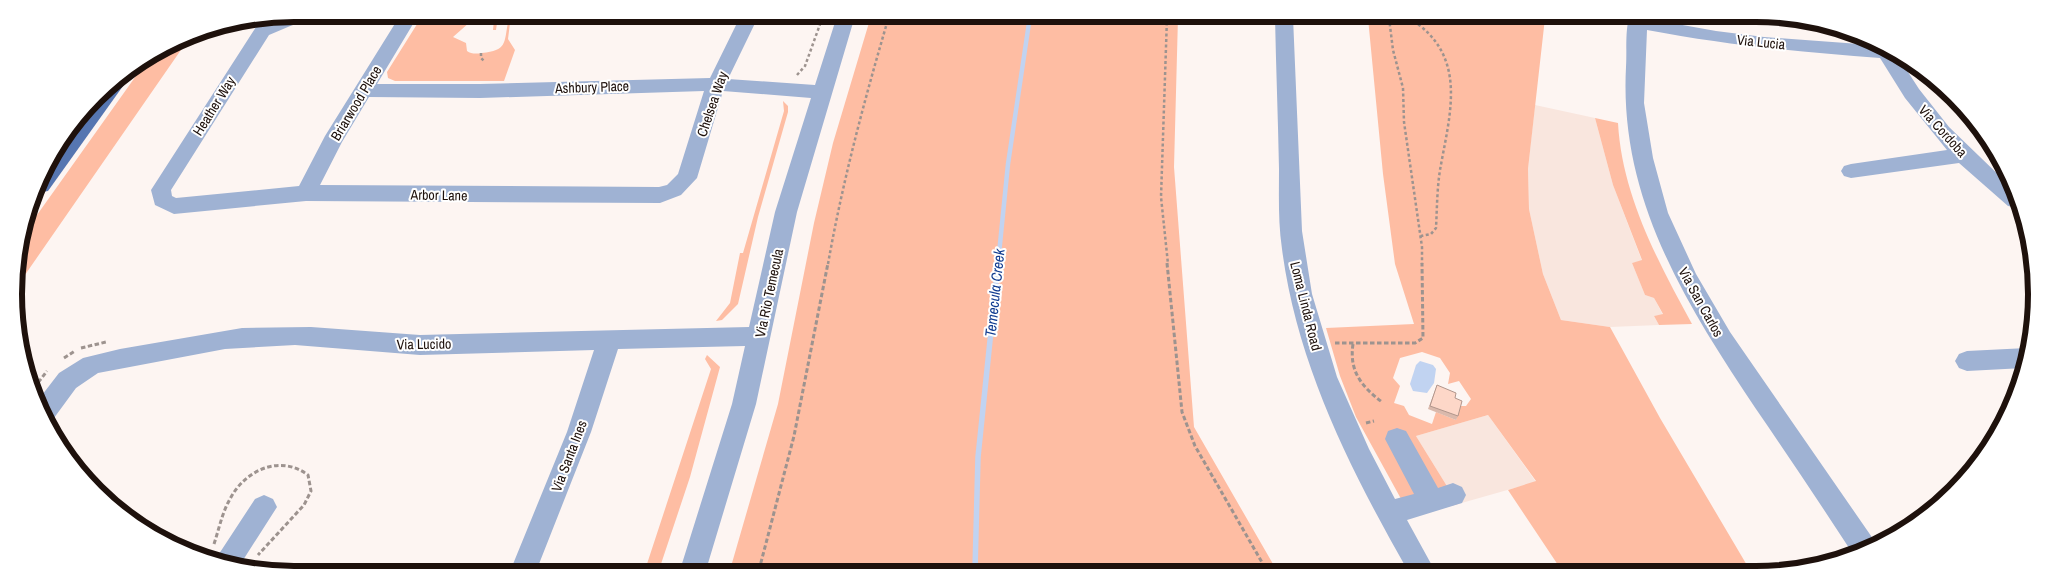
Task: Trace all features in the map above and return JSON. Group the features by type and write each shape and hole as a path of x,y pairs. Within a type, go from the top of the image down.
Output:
{"main road":[{"path":"64,150 82,126"}],"street":[{"name":"Briarwood Place","path":"306,193 316,169 405,22"},
{"name":"Chelsea Way","path":"691,167 716,84 747,22"},
{"name":"Via Rio Temecula","path":"693,566 744,404 786,212 821,92 844,22"},
{"name":"Loma Linda Road","path":"1284,22 1292,250 1302,302 1320,362 1345,430 1388,513 1419,566"},
{"name":"Via San Carlos","path":"1638,22 1634,103 1643,158 1657,213 1686,277 1722,340 1862,544"},
{"name":"Via Lucia","path":"1647,22 1716,37 1764,44 1877,51"},
{"name":"Heather Way","path":"174,206 162,200 161,190 262,31 275,23"},
{"name":"Via Cordoba","path":"1889,57 1907,88 1931,122 1963,155 2009,196"},
{"name":"Ashbury Place","path":"363,90 480,91 716,84 821,92"},
{"path":"1851,170 1963,155"},
{"name":"Arbor Lane","path":"174,206 306,193 660,195 674,190 687,178 691,167"},
{"name":"Via Lucido","path":"47,407 53,396 70,376 91,364 209,342 259,337 295,336 382,344 420,345 759,336"},
{"name":"Via Santa Ines","path":"526,566 579,432 609,340"},
{"path":"1967,361 2019,358"},
{"path":"1388,513 1442,498 1397,439"},
{"path":"230,557 264,507"}],"path":[{"path":"794,77 805,66 821,22"},
{"path":"760,566 810,364 842,185 857,124 887,22"},
{"path":"1167,22 1161,197 1182,412 1195,446 1264,566"},
{"path":"1334,343 1353,344 1362,341 1415,343 1423,338 1421,236 1404,122 1403,88 1393,50 1390,22"},
{"path":"1415,22 1430,33 1442,49 1447,62 1450,81 1451,115 1440,172 1436,228 1431,234 1421,236"},
{"path":"481,53 481,58 484,61"},
{"path":"1353,344 1351,365 1355,376 1361,386 1382,402"},
{"path":"1365,423 1374,421"}],"shaded area":[{"path":"418,22 470,22 453,37 466,43 467,51 476,54 500,48 505,41 508,22 510,22 508,39 515,50 504,81 395,81 388,78 387,72"},
{"path":"494,22 508,22 497,23 496,30 493,30"},
{"path":"869,22 1178,22 1174,167 1194,427 1274,566 731,566 778,404 814,223 833,143"},
{"path":"1368,22 1545,22 1528,169 1529,209 1543,274 1561,320 1610,327 1660,418 1747,566 1559,566 1508,490 1536,481 1488,415 1416,436 1458,504 1411,517 1356,417 1340,376 1326,328 1414,324 1395,264 1383,174","holes":["1422,352 1440,358 1450,373 1448,384 1459,381 1471,399 1466,406 1460,406 1456,420 1436,412 1432,424 1409,415 1404,406 1394,403 1400,386 1393,378 1400,358"]},
{"path":"184,46 23,278 33,221 140,71"},
{"path":"783,101 788,106 788,112 758,217 738,304 722,320 716,321 730,303 740,253 743,253 784,111"},
{"path":"1535,105 1595,118 1613,185 1642,261 1632,263 1645,295 1654,298 1663,315 1654,316 1659,325 1610,327 1561,320 1543,274 1529,209 1528,169"},
{"path":"1595,118 1618,123 1626,176 1634,202 1655,252 1692,324 1659,325 1654,316 1663,314 1654,298 1645,295 1632,263 1642,260 1613,185"},
{"path":"707,355 720,367 690,477 660,566 646,566 711,369 705,359"},
{"path":"1488,415 1536,482 1458,504 1416,436"}],"water":[{"path":"1420,361 1433,365 1436,369 1434,383 1427,393 1413,391 1410,384 1416,365"}],"building":[{"path":"1437,385 1456,393 1455,398 1462,401 1458,416 1430,406"}],"waterway":[{"name":"Temecula Creek","path":"998,264 1008,164 1029,22"},
{"name":"Temecula Creek","path":"975,566 978,457 998,263"}]}
